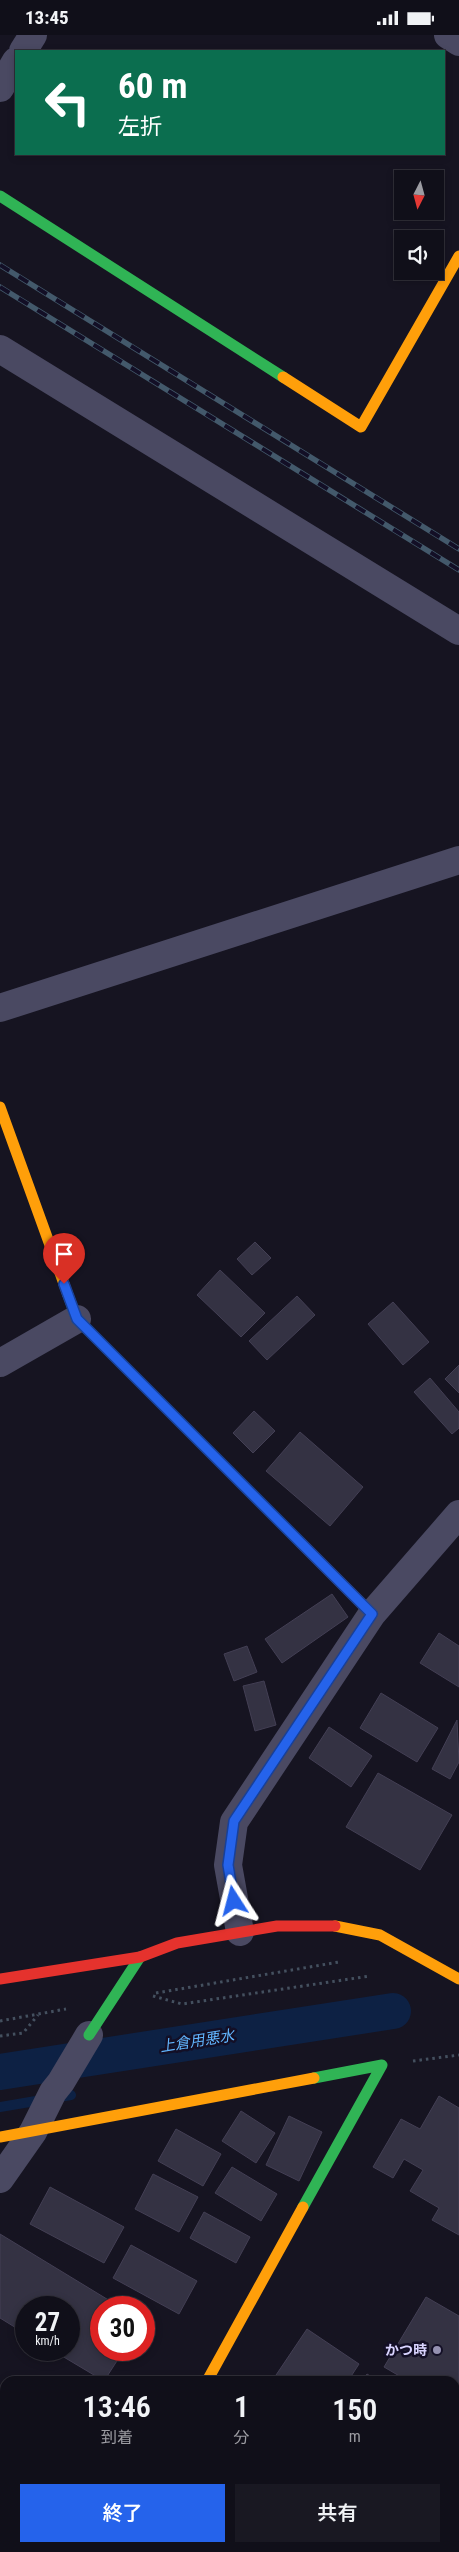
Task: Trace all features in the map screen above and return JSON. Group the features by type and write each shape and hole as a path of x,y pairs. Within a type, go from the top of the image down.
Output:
{"street":[{"path":"24,50 33,35"},
{"path":"448,35 459,42"},
{"path":"0,88 15,63"},
{"path":"0,196 361,427 459,256"},
{"path":"0,349 459,631"},
{"path":"0,1008 459,860"},
{"path":"0,1107 77,1319 372,1614"},
{"path":"0,1363 77,1319"},
{"path":"240,1932 228,1865 234,1821 372,1614 459,1514"},
{"path":"0,1979 140,1957 177,1943 276,1926 333,1926 380,1935 458,1976"},
{"path":"0,2179 33,2132 57,2087 140,1957"},
{"path":"0,2137 382,2065"},
{"path":"210,2376 382,2065"}],"path":[{"path":"346,1960 148,1994 182,2004 370,1976"},
{"path":"0,2021 38,2015 23,2033 0,2036"},
{"path":"382,2065 459,2055"}],"building":[{"path":"255,1242 271,1258 252,1275 237,1259"},
{"path":"220,1270 265,1313 241,1337 197,1295"},
{"path":"297,1296 315,1315 267,1360 249,1341"},
{"path":"393,1302 429,1342 403,1365 368,1324"},
{"path":"459,1365 459,1393 445,1379"},
{"path":"430,1378 459,1412 459,1428 452,1434 414,1392"},
{"path":"254,1411 275,1431 253,1453 233,1433"},
{"path":"300,1432 363,1487 330,1526 266,1471"},
{"path":"332,1594 348,1617 282,1663 265,1639"},
{"path":"439,1633 459,1646 459,1687 420,1663"},
{"path":"247,1646 257,1672 234,1681 224,1654"},
{"path":"264,1681 276,1725 255,1731 243,1686"},
{"path":"381,1693 438,1728 417,1762 360,1728"},
{"path":"457,1720 459,1762 450,1779 432,1769"},
{"path":"329,1727 372,1756 351,1787 309,1758"},
{"path":"378,1773 452,1815 420,1870 346,1827"},
{"path":"439,2096 459,2108 459,2235 432,2220 439,2208 410,2191 423,2170 404,2159 393,2178 373,2167 401,2119 420,2129"},
{"path":"241,2111 275,2133 256,2163 222,2141"},
{"path":"289,2116 322,2132 299,2181 266,2165"},
{"path":"176,2129 221,2154 203,2186 158,2161"},
{"path":"232,2167 277,2194 261,2221 215,2193"},
{"path":"153,2174 198,2197 179,2232 135,2209"},
{"path":"50,2187 124,2227 104,2263 30,2224"},
{"path":"204,2212 250,2237 236,2263 190,2238"},
{"path":"0,2234 102,2296 90,2296 90,2361 117,2361 107,2376 96,2376 70,2361 80,2361 80,2296 15,2296 15,2327 0,2318"},
{"path":"131,2245 197,2281 179,2314 155,2301 155,2296 146,2296 113,2278"},
{"path":"426,2297 459,2316 459,2376 399,2376 384,2367"},
{"path":"307,2329 359,2364 351,2376 275,2376"}],"waterway":[{"name":"上倉用悪水","path":"0,2072 393,2011"},
{"path":"0,2107 71,2095"}],"railway":[{"path":"0,265 459,549"},
{"path":"0,287 459,570"}],"traffic: fast":[{"path":"0,196 283,377"},
{"path":"68,1295 77,1319 301,1543"},
{"path":"89,2035 140,1957"},
{"path":"303,2207 382,2065 314,2078"}],"traffic: slow":[{"path":"283,377 361,427 459,256"},
{"path":"0,1107 68,1295"},
{"path":"301,1543 372,1614"},
{"path":"335,1926 380,1935 459,1979"},
{"path":"0,2137 314,2078"},
{"path":"210,2376 303,2207"}],"traffic: jam":[{"path":"0,1979 140,1957 177,1943 277,1926 335,1926"}],"place":[{"name":"かつ時","path":"437,2350"}],"route":[{"path":"64,1284 77,1319 372,1614 234,1821 228,1865 234,1901"}]}
